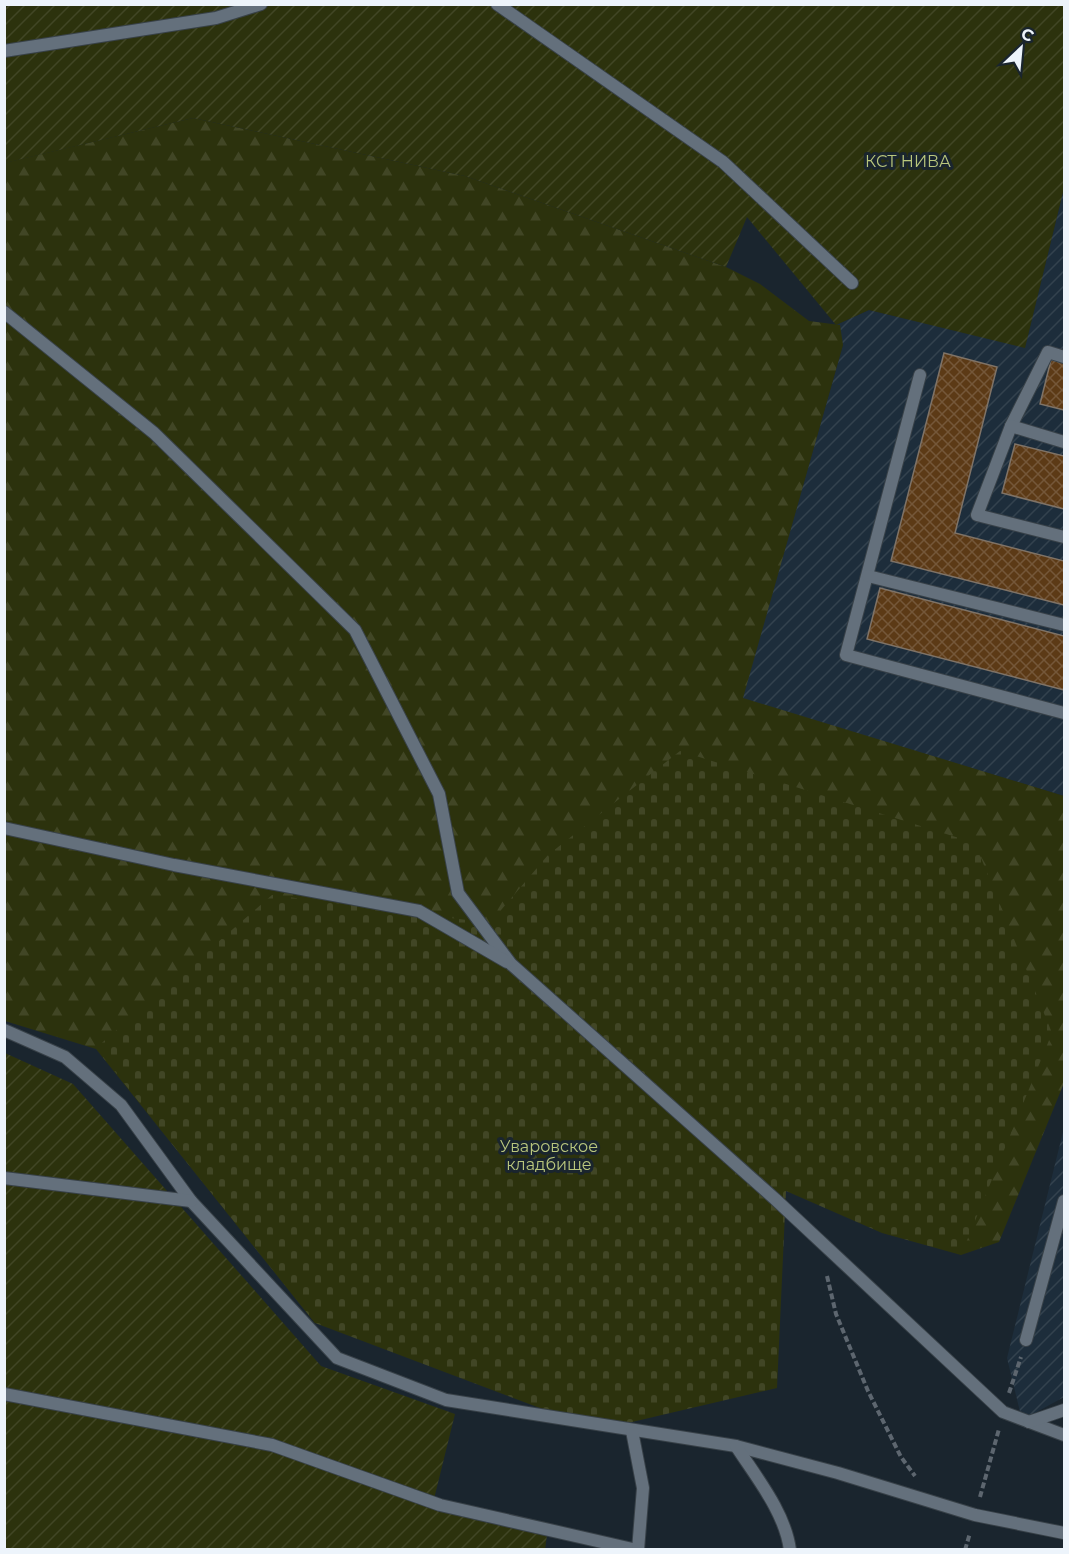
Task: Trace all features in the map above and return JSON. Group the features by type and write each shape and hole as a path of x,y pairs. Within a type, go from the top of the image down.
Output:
{"lane":[{"path":"4,51 216,18 261,4"},
{"path":"497,4 723,162 852,283"},
{"path":"4,312 154,433 355,630 439,794 458,892 511,964 819,1240 1003,1412 1065,1435"},
{"path":"1065,357 1048,352 1011,426 977,515 1065,537"},
{"path":"920,375 846,655 1065,712"},
{"path":"1011,426 1065,442"},
{"path":"868,576 1065,626"},
{"path":"4,828 174,865 419,911 511,964"},
{"path":"4,1030 65,1057 121,1105 190,1201 337,1358 446,1400 735,1446 838,1473 975,1515 1065,1533"},
{"path":"4,1178 190,1201"},
{"path":"1026,1340 1065,1201"},
{"path":"4,1394 272,1444 440,1505 637,1550 643,1488 632,1431"},
{"path":"1029,1422 1065,1410"},
{"path":"735,1446 774,1504 789,1541 790,1550"}],"path":[{"path":"819,1240 836,1314 868,1391 901,1458 935,1503"},
{"path":"965,1550 1003,1412 1026,1340"}],"shaded area":[{"path":"1064,188 1064,796 742,699 843,345 836,325 869,310 1025,347"},
{"path":"1064,1128 1064,1397 1022,1420 1007,1358"}],"green space":[{"name":"КСТ НИВА","path":"4,5 1064,5 1064,188 1025,348 869,310 836,325 747,217 726,267 465,176 193,118 5,163"},
{"path":"193,118 465,176 726,267 760,284 809,321 840,325 843,345 743,698 1064,796 1064,1083 999,1242 961,1255 871,1148 315,1323 96,1049 5,1021 4,163"},
{"name":"Уваровское кладбище","path":"680,751 975,843 1052,1033 961,1255 882,1233 786,1191 777,1388 598,1430 315,1323 96,1048 272,895 490,923 548,855"},
{"path":"5,1053 73,1084 321,1366 455,1414 433,1503 547,1535 545,1550 5,1550"}],"building":[{"path":"944,353 997,367 955,533 1064,561 1064,605 891,561"},
{"path":"1051,360 1064,363 1064,410 1040,404"},
{"path":"1015,444 1064,456 1064,509 1002,493"},
{"path":"880,588 1064,636 1064,690 867,639"}]}
